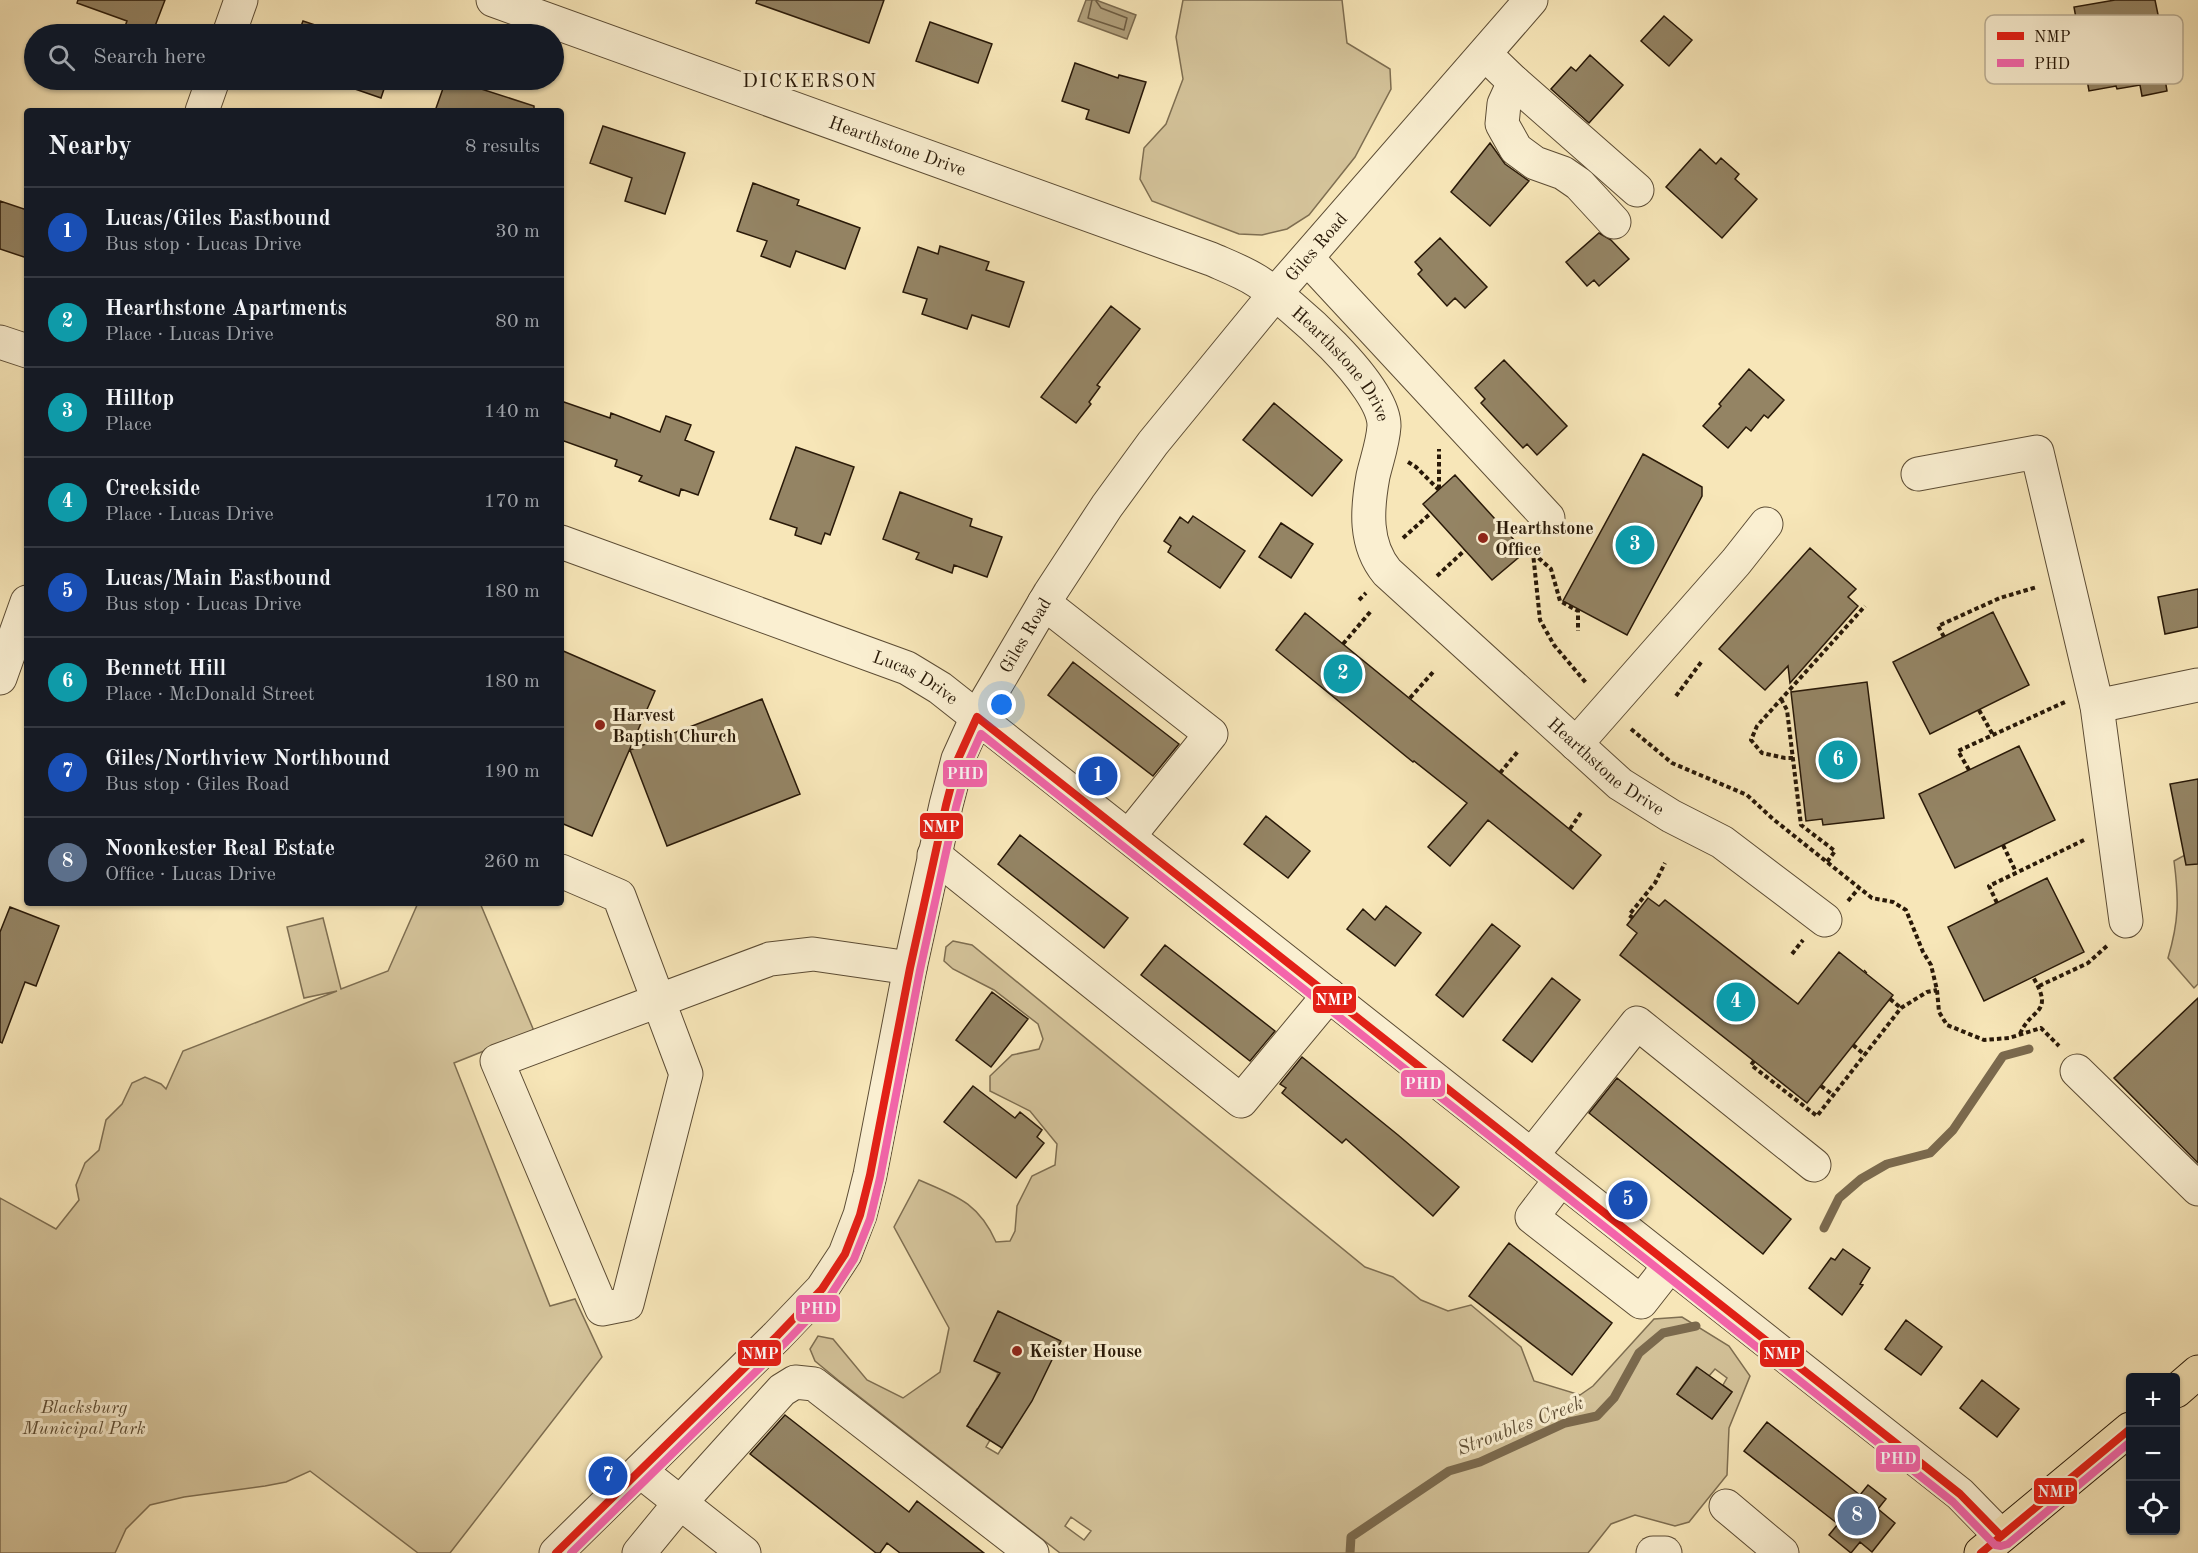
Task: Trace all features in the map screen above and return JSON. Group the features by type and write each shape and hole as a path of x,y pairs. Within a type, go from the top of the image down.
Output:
{"main road":[{"path":"2180,1387 2198,1372"},
{"path":"1991,1545 2126,1432"}],"street":[{"path":"233,24 241,0"},
{"name":"Hearthstone Drive","path":"493,0 560,24"},
{"name":"Giles Road","path":"556,1553 777,1336 822,1289 845,1254 860,1215 870,1175 910,968 934,855 958,759 977,717 1044,603 1107,506 1153,444 1275,294 1531,0"},
{"name":"Hearthstone Drive","path":"564,26 1211,259 1256,280 1300,313 1324,336 1364,383 1380,409 1384,424 1373,476 1368,516 1371,544 1381,564 1620,784 1671,816 1722,842 1825,920"},
{"path":"1485,54 1637,190"},
{"path":"1514,82 1504,104 1502,124 1516,149 1535,163 1563,173 1579,184 1614,222"},
{"path":"203,108 209,90"},
{"path":"1563,173 1575,135"},
{"path":"1307,258 1538,528"},
{"path":"0,342 24,350"},
{"path":"1918,474 2037,452 2097,706 2126,921"},
{"path":"1575,744 1736,562 1766,524"},
{"name":"Lucas Drive","path":"564,543 907,668 940,688 1960,1494 1991,1545"},
{"path":"1044,603 1211,734 1129,836"},
{"path":"0,678 24,610"},
{"path":"2097,706 2198,685"},
{"path":"934,855 1241,1101 1329,995"},
{"path":"564,872 619,896 658,1001 686,1074 627,1304 602,1309 497,1061 658,1001 770,959 813,954 910,968"},
{"path":"1532,1155 1637,1023 1814,1165"},
{"path":"2069,1060 2198,1189"},
{"path":"1562,1179 1532,1217 1641,1302 1670,1264"},
{"path":"639,1553 782,1390 795,1382 814,1384 1032,1553"},
{"path":"640,1471 744,1553"},
{"path":"1726,1506 1782,1553"},
{"path":"1653,1553 1665,1553"}],"path":[{"path":"1416,467 1439,490 1439,448"},
{"path":"1399,542 1431,513"},
{"path":"1538,528 1533,553 1540,620 1554,645 1590,687"},
{"path":"1434,579 1465,550"},
{"path":"1533,553 1551,569 1560,601 1578,611 1578,631"},
{"path":"1944,637 1938,626 2000,597 2028,590"},
{"path":"1793,758 1762,753 1751,740 1757,726 1865,606"},
{"path":"1343,644 1371,610"},
{"path":"1676,696 1702,661"},
{"path":"1410,698 1434,671"},
{"path":"1781,699 1787,710 1801,825 1835,851 1827,862"},
{"path":"1969,770 1958,751 2060,703"},
{"path":"1979,710 1993,735"},
{"path":"1627,724 1672,763 1747,795 1773,819 1872,898 1893,902 1906,910 1923,952 1931,965 1939,1012 1947,1025 1984,1040 2009,1038 2041,1028 2069,1060"},
{"path":"1500,773 1519,750"},
{"path":"1570,829 1582,811"},
{"path":"1997,903 1989,886 2080,842"},
{"path":"2003,845 2016,872"},
{"path":"1633,918 1629,915 1655,883 1665,863"},
{"path":"2038,986 2088,963 2102,951"},
{"path":"2020,1034 2037,1014 2043,1002 2033,977"},
{"path":"1754,1061 1751,1065 1817,1116 1901,1008 1927,992 1937,990"},
{"path":"1890,999 1901,1008"},
{"path":"1854,1045 1865,1055"},
{"path":"1821,1086 1833,1095"}],"green space":[{"path":"1183,0 1342,0 1347,43 1390,69 1391,89 1355,157 1309,215 1287,229 1262,235 1239,234 1152,201 1140,179 1144,148 1166,124 1183,79 1176,37"},
{"path":"2198,848 2198,984 2194,988 2168,958 2177,910 2174,861"},
{"name":"Blacksburg Municipal Park","path":"417,906 481,906 534,1031 454,1063 550,1306 575,1299 602,1357 450,1553 418,1553 310,1471 286,1482 184,1497 150,1505 126,1529 115,1553 0,1553 0,1198 56,1229 79,1200 76,1185 85,1163 99,1150 106,1120 122,1104 132,1083 145,1077 161,1084 166,1089 183,1051 337,991 304,998 287,927 323,918 341,989 388,971"},
{"path":"953,941 972,945 1365,1267 1393,1277 1421,1300 1448,1311 1471,1305 1521,1347 1534,1381 1580,1395 1593,1386 1654,1319 1682,1317 1729,1346 1750,1376 1729,1428 1727,1475 1689,1522 1675,1526 1635,1515 1611,1524 1588,1553 1060,1553 838,1380 815,1361 810,1349 818,1336 833,1339 867,1380 903,1398 940,1372 949,1328 894,1227 919,1180 965,1202 982,1218 996,1242 1010,1241 1015,1231 1017,1206 1032,1176 1055,1165 1057,1144 1030,1111 990,1091 990,1076 1012,1055 1039,1049 1043,1039 1038,1024 994,990 953,969 944,961 946,947","holes":["998,1312 1060,1341 994,1384 998,1373 975,1361","1696,1367 1709,1376 1715,1369 1727,1378 1723,1385 1732,1392 1712,1419 1677,1394","977,1409 1013,1431 998,1454 986,1447 990,1440 967,1426","1071,1517 1091,1531 1084,1540 1065,1526"]}],"water":[{"path":"1086,0 1096,0 1136,15 1127,39 1078,21"}],"building":[{"path":"78,0 165,0 156,24 126,24 127,21 77,3"},
{"path":"757,0 884,0 869,43 756,3"},
{"path":"2115,0 2155,0 2158,15 2075,15 2074,7"},
{"path":"1664,16 1692,40 1669,66 1641,41"},
{"path":"930,22 992,44 978,83 916,61"},
{"path":"1590,55 1623,85 1589,123 1551,89 1571,67 1576,71"},
{"path":"1075,63 1118,78 1119,75 1146,82 1129,133 1086,119 1089,110 1062,101"},
{"path":"2088,84 2166,84 2167,91 2142,96 2140,85 2117,89 2116,86 2089,91"},
{"path":"358,90 384,90 381,98"},
{"path":"442,90 484,90 534,106 534,108 436,108"},
{"path":"603,126 685,153 665,214 625,201 632,178 590,163"},
{"path":"1490,143 1505,164 1529,181 1490,226 1451,192"},
{"path":"1700,149 1716,164 1721,158 1739,174 1735,179 1757,199 1722,238 1666,187"},
{"path":"753,183 799,200 797,205 860,228 845,269 796,251 790,267 761,256 767,241 737,231"},
{"path":"0,201 24,209 24,257 0,249"},
{"path":"1599,233 1611,240 1629,259 1599,286 1594,280 1587,286 1566,262"},
{"path":"1440,238 1487,287 1465,308 1455,298 1447,306 1418,274 1422,270 1415,262"},
{"path":"940,246 989,262 986,270 1024,282 1009,327 972,315 967,329 922,314 927,299 903,292 918,247 938,254"},
{"path":"1111,306 1140,329 1097,385 1100,387 1089,402 1091,404 1076,423 1041,397"},
{"path":"1504,360 1567,426 1537,455 1527,444 1523,448 1481,403 1485,399 1475,388"},
{"path":"1749,369 1784,400 1768,418 1764,415 1751,431 1746,427 1728,448 1703,426"},
{"path":"564,402 610,418 611,413 660,432 666,416 691,425 685,440 714,452 698,495 681,489 679,496 639,481 642,476 615,466 617,460 564,441"},
{"path":"1274,403 1342,460 1312,496 1243,440"},
{"path":"796,447 854,467 830,535 825,533 821,544 795,535 797,528 770,519"},
{"path":"1643,454 1702,487 1702,496 1627,635 1563,601"},
{"name":"Hearthstone Office","path":"1455,475 1525,552 1492,580 1423,504"},
{"path":"900,492 972,519 970,526 1002,537 987,577 954,565 952,573 916,559 919,553 883,539"},
{"path":"1193,516 1245,551 1220,588 1168,552 1171,546 1164,541 1180,517 1188,523"},
{"path":"1281,523 1313,544 1291,578 1259,557"},
{"path":"1810,548 1856,589 1848,597 1858,606 1790,683 1788,666 1765,690 1719,649"},
{"path":"2198,589 2198,627 2165,634 2158,597"},
{"path":"1993,612 2029,685 1930,734 1893,662"},
{"path":"1305,613 1601,855 1573,889 1488,820 1450,866 1428,847 1467,803 1276,650"},
{"path":"564,651 655,691 592,836 564,824"},
{"path":"1073,662 1179,744 1153,776 1048,695"},
{"path":"1867,682 1884,818 1823,825 1822,819 1806,821 1791,692"},
{"path":"762,699 800,794 667,846 630,750"},
{"path":"2019,746 2055,820 1955,868 1919,794"},
{"path":"2198,779 2198,864 2186,865 2170,784"},
{"path":"1266,816 1310,851 1288,878 1244,844"},
{"path":"1020,835 1128,918 1104,948 998,864"},
{"path":"2047,878 2084,952 1984,1001 1948,927"},
{"path":"1648,898 1659,906 1665,900 1798,1004 1839,952 1893,995 1807,1103 1620,955 1637,933 1627,925"},
{"path":"1386,906 1421,933 1395,966 1347,929 1363,909 1375,920"},
{"path":"10,907 59,926 36,986 25,982 2,1043 0,1042 0,932"},
{"path":"1492,924 1520,946 1463,1017 1436,995"},
{"path":"1165,945 1275,1031 1250,1061 1141,975"},
{"path":"1552,978 1580,1000 1532,1062 1503,1040"},
{"path":"992,992 1028,1019 991,1067 956,1040"},
{"path":"2198,998 2198,1163 2114,1078"},
{"path":"1302,1057 1459,1187 1433,1216 1346,1139 1342,1143 1282,1093 1286,1088 1280,1084"},
{"path":"1617,1078 1791,1219 1763,1254 1589,1113"},
{"path":"973,1086 1015,1118 1020,1112 1042,1130 1037,1137 1044,1143 1016,1178 944,1122"},
{"path":"1509,1243 1612,1323 1572,1375 1469,1296"},
{"path":"1843,1249 1870,1268 1860,1284 1863,1285 1842,1315 1809,1288 1831,1258 1835,1260"},
{"name":"Keister House","path":"998,1311 1061,1341 1032,1401 1002,1448 967,1426 1000,1373 974,1361"},
{"path":"1906,1320 1942,1347 1921,1375 1885,1349"},
{"path":"1697,1367 1732,1392 1712,1419 1677,1394"},
{"path":"1982,1380 2019,1409 1997,1437 1960,1408"},
{"path":"785,1415 909,1512 917,1501 984,1553 900,1553 887,1543 880,1553 876,1553 750,1454"},
{"path":"1767,1422 1860,1495 1868,1485 1886,1499 1878,1509 1895,1523 1872,1552 1860,1542 1851,1553 1829,1535 1838,1524 1744,1451"}],"waterway":[{"name":"Stroubles Creek","path":"1824,1228 1839,1198 1861,1179 1887,1164 1930,1153 1953,1130 2003,1056 2029,1049"},
{"name":"Stroubles Creek","path":"1350,1553 1351,1537 1449,1471 1480,1462 1565,1423 1597,1416 1614,1398 1639,1353 1663,1333 1696,1326"}],"transit line":[{"name":"NMP","path":"556,1553 777,1336 822,1289 845,1254 860,1215 870,1175 910,968 946,805 958,759 977,717 1960,1494 2001,1536"},
{"name":"PHD","path":"571,1553 785,1343 830,1296 854,1259 870,1219 880,1178 920,970 956,807 968,763 981,734 1953,1502 1995,1545 2008,1544 2126,1445"},
{"name":"NMP","path":"1981,1553 2126,1432"}],"place":[{"name":"Hearthstone Office","path":"1483,538"},
{"name":"Hilltop","path":"1635,545"},
{"name":"Hearthstone Apartments","path":"1343,674"},
{"name":"Harvest Baptish Church","path":"600,725"},
{"name":"Bennett Hill","path":"1838,760"},
{"name":"Lucas/Giles Eastbound","path":"1098,776"},
{"name":"Creekside","path":"1736,1002"},
{"name":"Lucas/Main Eastbound","path":"1628,1200"},
{"name":"Keister House","path":"1017,1351"},
{"name":"Giles/Northview Northbound","path":"608,1476"},
{"name":"Noonkester Real Estate","path":"1857,1516"}],"district":[{"name":"DICKERSON","path":"810,80"}]}
